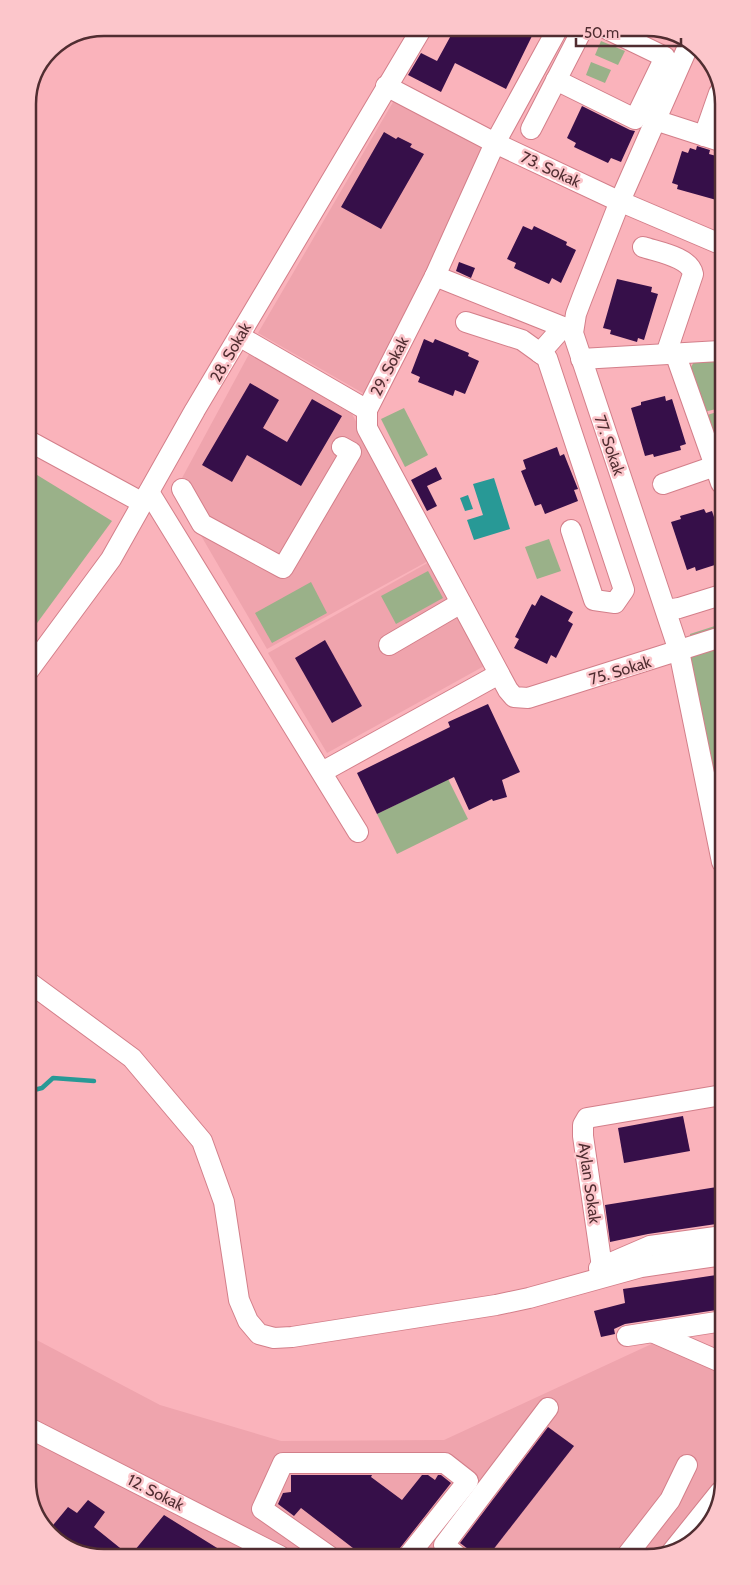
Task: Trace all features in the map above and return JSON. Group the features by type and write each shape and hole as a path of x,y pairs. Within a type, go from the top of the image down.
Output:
{"street":[{"name":"28. Sokak","path":"36,661 112,559 239,336 417,36"},
{"name":"29. Sokak","path":"518,699 510,694 366,428 367,410 435,276 495,143 554,36"},
{"path":"531,129 579,36"},
{"path":"556,80 635,119 672,61 621,36"},
{"name":"77. Sokak","path":"685,48 672,61 656,120 620,201 568,330 581,359 679,651 715,828"},
{"name":"73. Sokak","path":"386,86 495,143 620,201 715,242"},
{"path":"656,120 712,138 715,119"},
{"path":"643,246 686,261 692,269 693,274 671,354 715,467"},
{"path":"435,276 568,330 540,353"},
{"path":"466,322 522,340 547,358 624,590 615,602 594,600 571,530"},
{"path":"239,336 367,410"},
{"path":"581,359 715,352"},
{"path":"36,444 146,498 172,530 358,832"},
{"path":"182,489 202,524 284,568 351,452 342,447"},
{"path":"663,484 715,475"},
{"path":"172,530 198,516"},
{"path":"666,610 715,597"},
{"path":"389,646 461,603"},
{"name":"75. Sokak","path":"518,699 528,698 715,640"},
{"path":"322,772 499,674"},
{"path":"36,987 132,1058 202,1141 224,1202 239,1300 248,1321 259,1334 274,1338 292,1337 446,1314 528,1298 640,1267 715,1256"},
{"name":"Aylan Sokak","path":"602,1267 583,1136 583,1125 587,1118 715,1096"},
{"path":"528,1298 650,1246 715,1237"},
{"path":"627,1336 715,1322"},
{"path":"652,1332 715,1360"},
{"path":"449,1549 444,1545 548,1408"},
{"name":"12. Sokak","path":"36,1431 266,1549"},
{"path":"311,1549 262,1509 283,1463 445,1463 468,1480 414,1549"},
{"path":"632,1549 670,1500 687,1465"},
{"path":"682,1539 710,1504"}],"shaded area":[{"path":"396,97 487,144 368,396 258,333"},
{"path":"249,354 352,414 430,560 267,649 175,491"},
{"path":"431,561 486,665 327,753 268,653"},
{"path":"36,1340 160,1405 281,1441 444,1440 658,1341 715,1366 715,1481 712,1498 708,1511 695,1529 681,1540 669,1545 647,1549 100,1549 74,1542 63,1535 48,1519 40,1503 36,1481"}],"green space":[{"path":"601,41 625,51 618,65 595,55"},
{"path":"591,62 611,70 605,83 586,75"},
{"path":"715,361 715,409 704,412 691,367 694,362"},
{"path":"404,408 428,455 405,467 381,419"},
{"path":"715,413 715,431 711,432 704,416"},
{"path":"36,474 112,521 36,624"},
{"path":"549,539 561,571 537,579 525,547"},
{"path":"428,571 443,598 396,624 381,596"},
{"path":"311,582 327,613 272,643 255,613"},
{"path":"715,626 715,776 690,656 690,634"},
{"path":"448,779 468,819 397,854 377,814"}],"water":[{"path":"494,478 510,529 474,540 467,520 483,515 473,484"},
{"path":"468,495 473,509 465,511 460,498"}],"building":[{"path":"451,36 532,36 506,89 455,63 441,92 408,75 421,53 437,61"},
{"path":"582,106 635,131 621,162 611,158 608,163 574,147 576,143 567,138"},
{"path":"384,132 396,139 398,137 412,144 410,147 424,154 381,229 341,207"},
{"path":"697,146 710,150 709,154 715,156 715,200 677,189 678,185 672,183 682,151 688,153 690,148 696,150"},
{"path":"523,226 532,230 534,226 567,242 566,245 576,250 561,283 552,278 549,284 514,268 516,263 507,259"},
{"path":"459,262 475,268 471,278 456,271"},
{"path":"617,279 652,287 651,292 658,294 644,340 638,338 637,342 610,334 611,330 603,328"},
{"path":"424,339 433,343 435,339 469,353 468,356 479,361 465,394 455,390 453,396 418,382 420,377 411,373"},
{"path":"250,383 279,400 263,428 287,442 312,399 342,416 301,486 247,455 232,482 202,465"},
{"path":"665,396 666,401 672,399 686,444 680,446 681,450 654,457 653,454 645,456 631,408 641,405 641,402"},
{"path":"557,447 560,456 564,454 578,489 574,490 578,501 545,514 541,504 535,506 521,471 526,469 523,460"},
{"path":"436,467 442,479 427,486 437,506 427,511 411,480"},
{"path":"704,509 706,513 712,511 715,520 715,565 696,571 695,567 687,570 671,522 681,519 680,516"},
{"path":"541,595 573,612 568,621 573,624 556,658 551,655 547,664 514,648 519,639 515,637 532,604 535,606"},
{"path":"325,640 362,706 332,723 295,658"},
{"path":"488,704 520,772 502,780 507,797 493,801 492,799 469,810 454,777 377,814 357,773 450,727 448,722"},
{"path":"683,1116 690,1151 624,1163 618,1128"},
{"path":"715,1187 715,1224 648,1234 610,1242 605,1205"},
{"path":"715,1275 715,1310 625,1324 614,1329 615,1334 601,1337 594,1311 625,1303 623,1289"},
{"path":"548,1427 574,1446 494,1549 468,1549 460,1543"},
{"path":"291,1475 372,1475 371,1477 402,1500 422,1475 428,1475 435,1480 438,1475 441,1475 451,1483 400,1549 354,1549 301,1508 294,1516 278,1504 283,1493 291,1492"},
{"path":"88,1500 105,1512 94,1527 121,1549 100,1549 82,1545 63,1535 53,1525 68,1507 77,1513"},
{"path":"164,1515 219,1549 136,1549"}],"waterway":[{"path":"36,1090 42,1088 53,1078 94,1081"}]}
